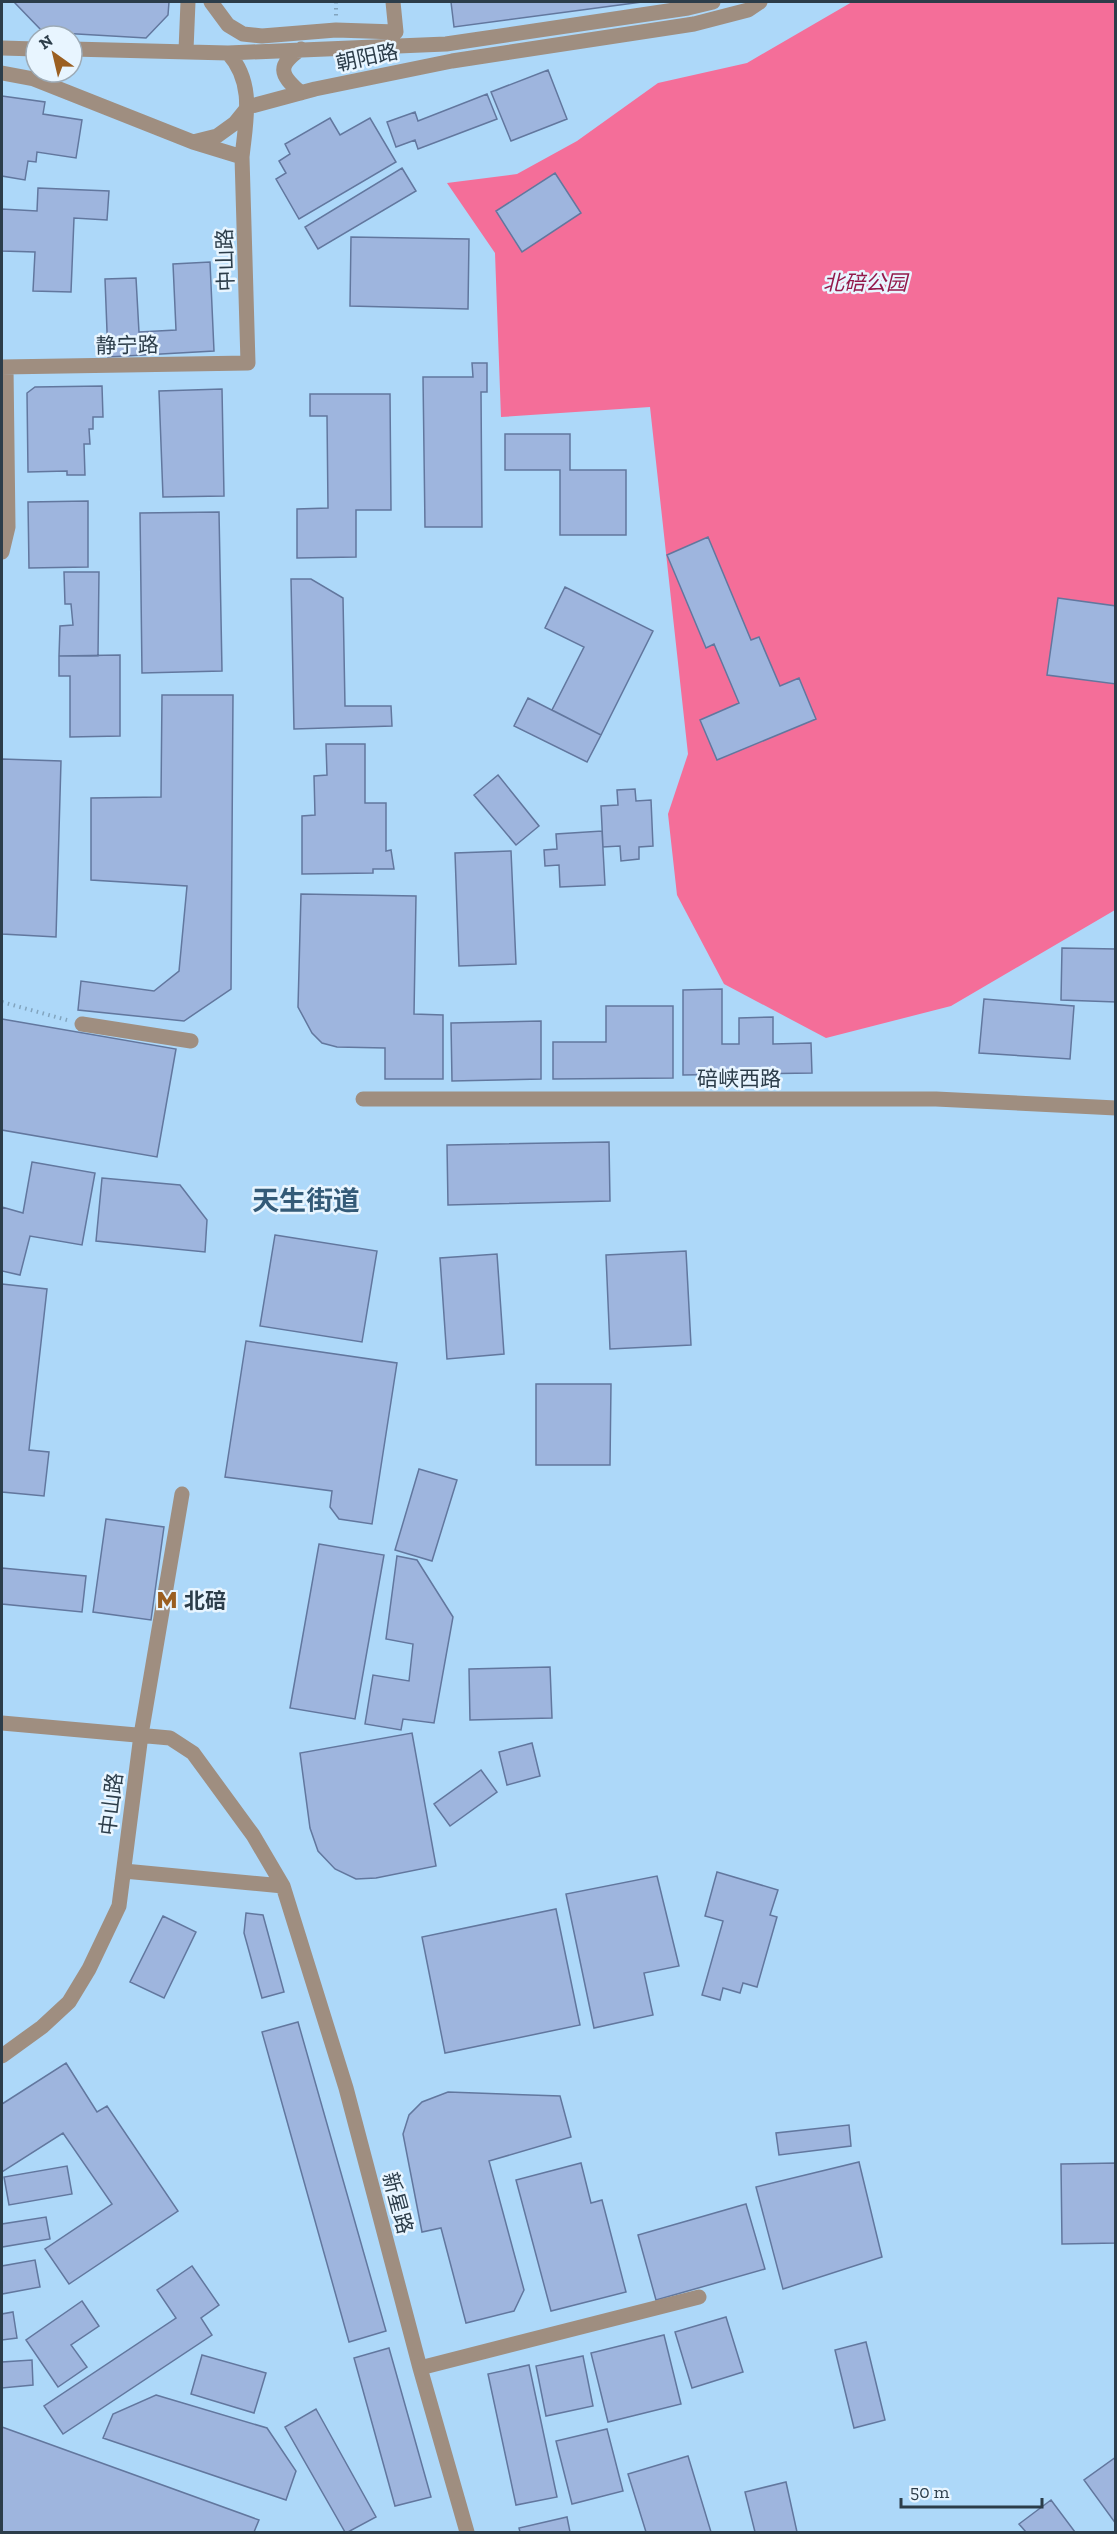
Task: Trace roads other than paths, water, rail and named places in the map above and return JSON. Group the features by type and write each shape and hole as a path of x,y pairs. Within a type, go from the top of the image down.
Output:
{"street":[{"path":"186,50 188,2"},
{"path":"211,2 228,25 243,34 262,36 336,30 396,32 393,2"},
{"path":"84,49 186,50 228,53 446,44 688,8 713,2"},
{"name":"朝阳路","path":"248,107 301,93 452,61 694,24 748,10 760,2"},
{"path":"2,48 24,49"},
{"path":"301,49 286,60 283,70 286,80 301,93"},
{"name":"中山路","path":"228,53 239,65 247,87 248,107 242,156 249,363"},
{"path":"2,74 34,80 193,142 242,156"},
{"path":"193,142 217,136 235,123 248,107"},
{"name":"静宁路","path":"2,552 8,527 4,368 249,363"},
{"path":"82,1024 190,1041"},
{"name":"碚峡西路","path":"363,1099 936,1099 1116,1108"},
{"name":"中山路","path":"2,2056 42,2027 69,2002 109,1931 119,1906 141,1735 182,1494"},
{"name":"新星路","path":"2,1723 170,1738 193,1753 253,1835 283,1886 346,2088 466,2532"},
{"path":"124,1871 283,1886"},
{"path":"420,2368 699,2297"}],"place":[{"name":"北碚","path":"167,1600"}],"district":[{"name":"天生街道","path":"306,1201"}],"park label":[{"name":"北碚公园","path":"865,282"}]}
